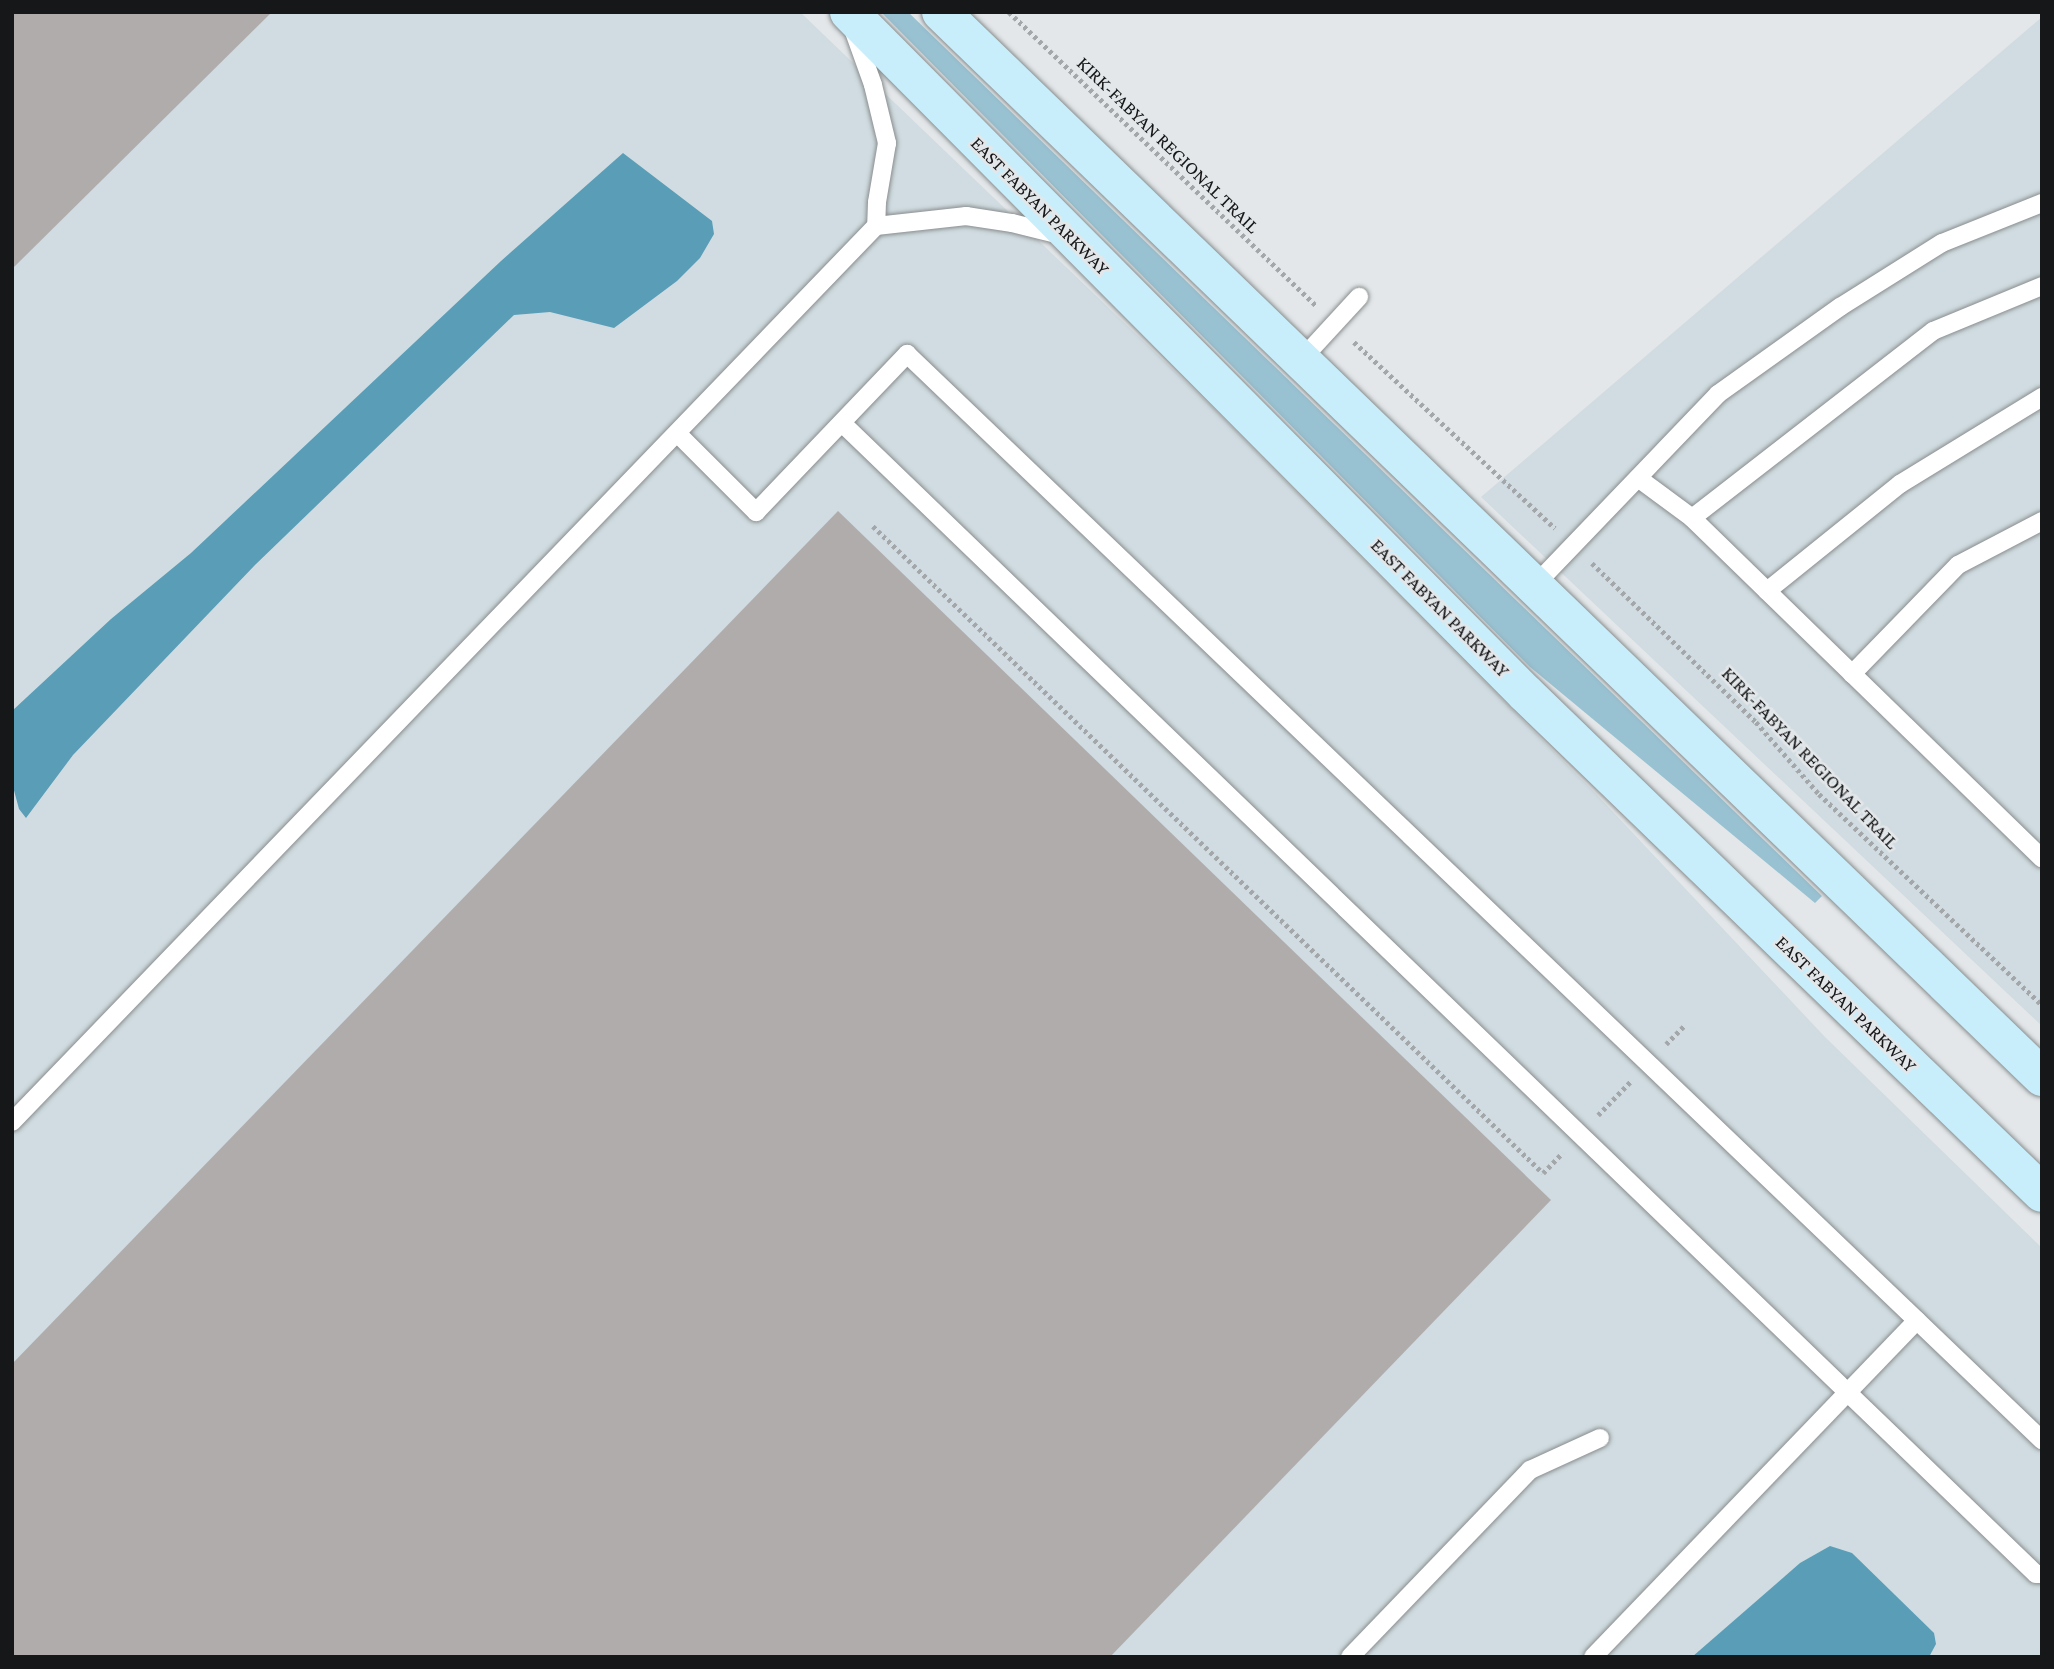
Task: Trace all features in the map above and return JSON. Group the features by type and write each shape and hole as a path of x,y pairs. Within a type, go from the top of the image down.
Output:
{"main road":[{"name":"EAST FABYAN PARKWAY","path":"848,12 1580,747 2042,1193"},
{"path":"941,12 2042,1077"}],"lane":[{"path":"848,12 873,85 887,143 877,202 876,226"},
{"path":"1534,586 1718,394 1840,307 1942,243 2042,203"},
{"path":"12,1122 876,226 966,216 1012,223 1072,238"},
{"path":"1692,518 1933,331 2042,286"},
{"path":"1301,360 1359,297"},
{"path":"677,433 756,512 907,354 2042,1440"},
{"path":"1767,591 1900,484 2042,397"},
{"path":"842,423 2036,1573 2042,1574"},
{"path":"1638,478 1692,518 2042,858"},
{"path":"1852,674 1958,565 2042,521"},
{"path":"1593,1657 1917,1320"},
{"path":"1350,1657 1530,1470 1600,1438"}],"path":[{"name":"KIRK-FABYAN REGIONAL TRAIL","path":"1009,12 1307,297"},
{"path":"1362,349 1558,531"},
{"path":"873,527 1543,1173 1568,1146"},
{"name":"KIRK-FABYAN REGIONAL TRAIL","path":"1590,561 1738,704 1819,794 2042,1005"},
{"path":"1666,1044 1685,1025"},
{"path":"1595,1118 1639,1072"}],"shaded area":[{"path":"12,12 800,12 1211,406 1598,796 1825,1037 2042,1248 2042,1657 12,1657"},
{"path":"881,12 908,12 1822,896 1815,903 1530,667"},
{"path":"2042,17 2042,1026 1481,497"},
{"path":"623,153 712,221 714,234 700,258 677,281 614,328 550,312 514,315 255,565 73,755 26,818 19,809 12,783 12,711 111,619 191,553 501,261"},
{"path":"1830,1546 1852,1553 1934,1633 1936,1644 1929,1657 1692,1657 1800,1563"}],"building":[{"path":"12,12 272,12 12,269"},
{"path":"838,511 1551,1200 1110,1657 12,1657 12,1364"}]}
